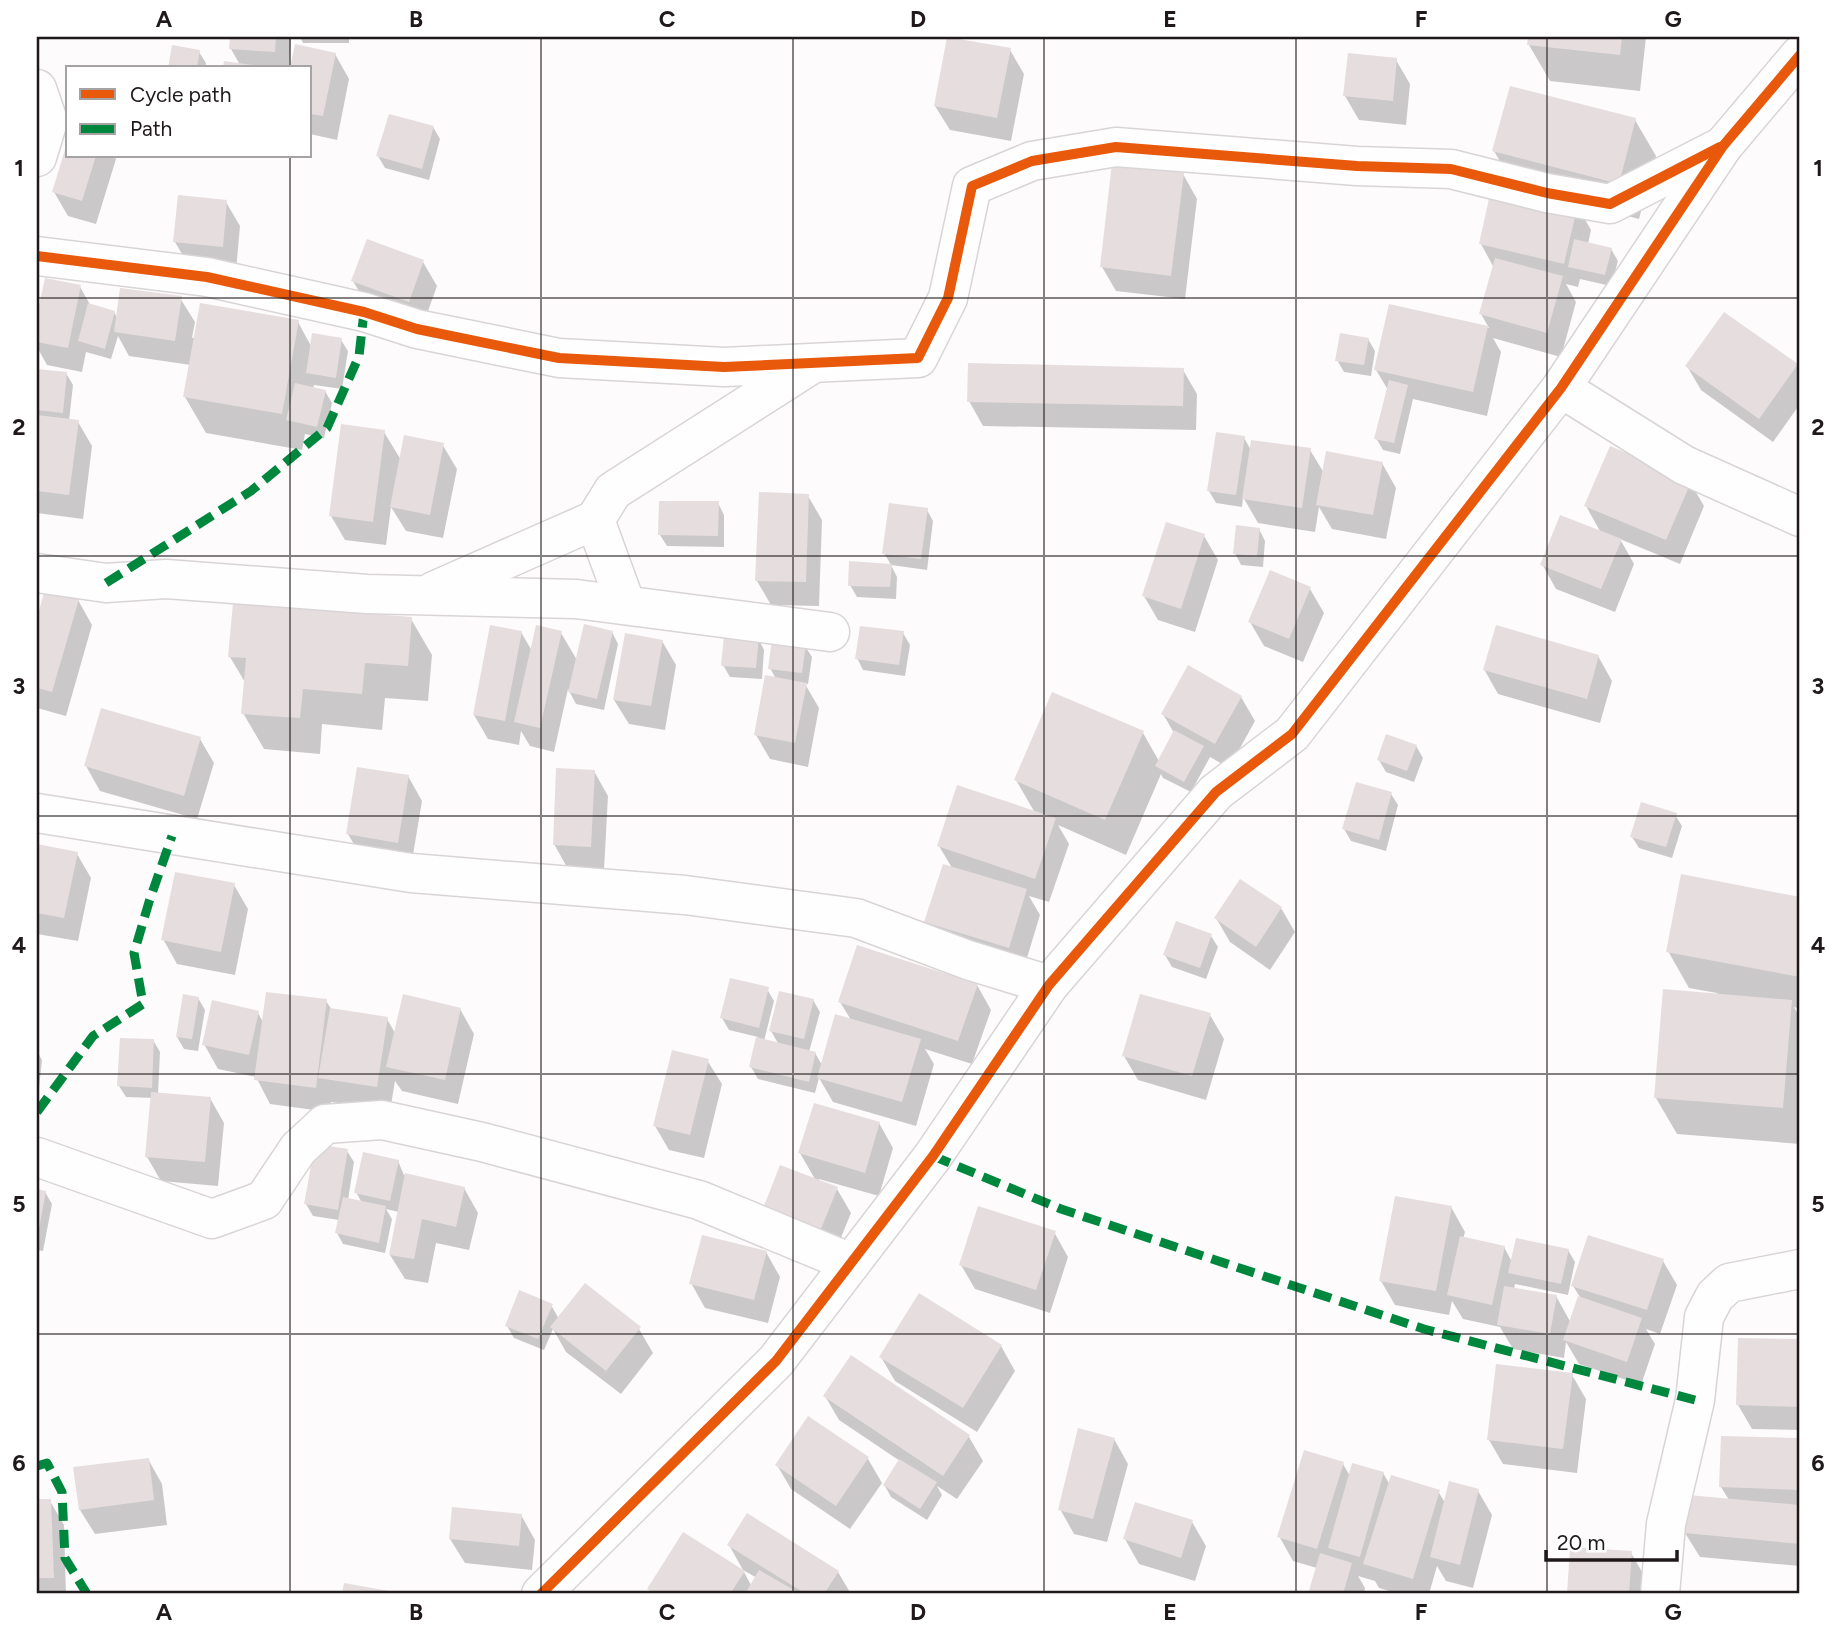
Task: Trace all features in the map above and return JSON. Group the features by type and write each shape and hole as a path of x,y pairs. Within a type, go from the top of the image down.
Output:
{"street":[{"path":"541,1594 776,1361 933,1156 1049,985 1216,792 1292,734 1561,388 1723,146 1800,55"},
{"path":"37,89 48,121 37,157"},
{"path":"37,256 207,277 365,312 416,329 559,358 724,367 918,358 948,298 972,186 1031,161 1116,147 1357,166 1451,169 1610,204 1723,146"},
{"path":"424,596 595,520 613,491 813,363"},
{"path":"1561,388 1684,465 1800,516"},
{"path":"595,520 626,605"},
{"path":"37,573 106,583 166,579 367,594 576,600 830,632"},
{"path":"37,813 411,873 685,895 856,918 968,960 1049,985"},
{"path":"37,1157 212,1219 264,1200 298,1149 325,1124 382,1120 482,1142 699,1200 851,1263"},
{"path":"1660,1594 1665,1524 1695,1400 1704,1317 1714,1296 1729,1283 1800,1269"}],"building":[{"path":"230,37 276,37 275,52 229,49"},
{"path":"947,37 1011,48 997,118 934,106"},
{"path":"1528,37 1622,37 1620,55 1527,45"},
{"path":"295,44 336,53 323,116 312,114 312,66 290,66"},
{"path":"172,45 200,50 197,66 168,66"},
{"path":"1348,53 1397,58 1393,101 1343,96"},
{"path":"224,61 260,66 223,66"},
{"path":"1510,86 1636,118 1619,184 1492,151"},
{"path":"389,114 434,126 422,169 376,156"},
{"path":"66,146 66,158 95,158 82,201 52,192"},
{"path":"1112,163 1184,173 1171,276 1100,267"},
{"path":"1492,185 1578,204 1564,264 1479,244"},
{"path":"178,195 227,200 223,247 173,242"},
{"path":"367,239 424,260 409,302 351,281"},
{"path":"1574,239 1612,248 1605,275 1568,267"},
{"path":"1495,258 1563,276 1547,333 1479,314"},
{"path":"45,278 81,285 68,348 37,342 37,315"},
{"path":"120,288 182,296 175,341 114,332"},
{"path":"88,303 115,311 105,349 78,341"},
{"path":"200,303 299,320 282,414 183,397"},
{"path":"1389,304 1488,326 1473,392 1374,370"},
{"path":"1724,312 1798,364 1759,419 1685,366"},
{"path":"312,333 342,338 336,378 306,373"},
{"path":"1340,333 1369,338 1364,365 1335,361"},
{"path":"968,363 1184,368 1183,406 967,402"},
{"path":"37,369 67,372 63,413 37,410"},
{"path":"1389,380 1408,385 1394,443 1374,439"},
{"path":"295,383 326,390 317,427 286,420"},
{"path":"37,415 79,420 69,495 37,491"},
{"path":"341,424 385,430 373,522 329,516"},
{"path":"1216,432 1245,436 1236,495 1207,491"},
{"path":"404,435 444,443 430,515 390,507"},
{"path":"1251,440 1311,448 1302,508 1242,499"},
{"path":"1610,446 1692,480 1666,540 1584,506"},
{"path":"1326,451 1383,462 1373,515 1316,505"},
{"path":"759,492 809,494 806,582 755,581"},
{"path":"659,501 719,501 718,536 658,535"},
{"path":"889,503 928,508 921,559 882,554"},
{"path":"1560,515 1622,539 1601,589 1540,565"},
{"path":"1166,522 1205,534 1181,609 1142,596"},
{"path":"1236,525 1260,528 1257,556 1233,554"},
{"path":"849,561 892,564 890,587 848,586"},
{"path":"1270,570 1311,587 1289,639 1248,622"},
{"path":"45,589 79,599 52,692 37,688 37,618"},
{"path":"233,603 412,617 408,666 365,663 362,694 303,689 300,718 241,714 246,658 228,657"},
{"path":"584,624 613,631 597,699 568,692"},
{"path":"490,625 522,631 505,721 473,715"},
{"path":"536,625 562,631 540,728 514,722"},
{"path":"1496,625 1599,655 1587,699 1483,670"},
{"path":"860,626 904,631 899,665 855,659"},
{"path":"625,633 663,640 651,706 613,700"},
{"path":"724,635 759,636 756,668 721,666"},
{"path":"772,639 806,644 802,673 768,669"},
{"path":"1188,665 1242,696 1215,744 1161,714"},
{"path":"765,675 807,683 795,743 754,735"},
{"path":"1052,692 1144,731 1105,820 1014,780"},
{"path":"101,708 201,737 184,796 84,766"},
{"path":"1174,730 1204,746 1184,782 1155,766"},
{"path":"1386,734 1417,745 1407,771 1377,760"},
{"path":"357,767 409,775 398,843 346,834"},
{"path":"556,768 595,770 591,847 553,845"},
{"path":"1356,782 1392,792 1379,840 1342,829"},
{"path":"957,785 1056,818 1035,879 937,846"},
{"path":"1641,802 1677,813 1666,847 1630,837"},
{"path":"37,844 78,852 64,918 37,913"},
{"path":"943,864 1027,889 1009,948 924,922"},
{"path":"175,872 235,883 221,952 161,940"},
{"path":"1681,874 1800,897 1800,977 1666,952"},
{"path":"1240,879 1282,907 1256,947 1214,918"},
{"path":"1176,921 1212,934 1200,968 1163,955"},
{"path":"857,945 978,984 958,1041 838,1002"},
{"path":"730,978 769,987 759,1028 720,1018"},
{"path":"1663,989 1792,1000 1783,1108 1654,1098"},
{"path":"779,991 814,999 804,1039 769,1031"},
{"path":"266,992 327,999 316,1088 254,1080"},
{"path":"183,994 199,997 192,1039 176,1037"},
{"path":"403,994 461,1008 445,1080 386,1067"},
{"path":"1140,994 1211,1013 1192,1076 1122,1056"},
{"path":"212,1000 259,1011 249,1055 202,1045"},
{"path":"330,1008 388,1017 377,1087 318,1078"},
{"path":"835,1014 921,1039 902,1102 817,1078"},
{"path":"756,1037 816,1052 809,1082 749,1067"},
{"path":"120,1038 154,1039 152,1088 117,1086"},
{"path":"672,1050 709,1059 690,1135 653,1126"},
{"path":"151,1092 211,1097 205,1162 145,1157"},
{"path":"814,1103 880,1122 865,1173 798,1153"},
{"path":"315,1144 348,1149 338,1210 304,1204"},
{"path":"363,1152 399,1160 390,1201 354,1193"},
{"path":"780,1165 838,1187 819,1234 762,1211"},
{"path":"405,1173 465,1187 456,1227 422,1219 414,1259 389,1255"},
{"path":"37,1189 46,1191 38,1234 37,1234"},
{"path":"1395,1196 1452,1206 1436,1291 1379,1281"},
{"path":"343,1197 386,1206 379,1243 335,1233"},
{"path":"978,1206 1056,1231 1036,1290 959,1265"},
{"path":"702,1235 767,1251 754,1300 689,1284"},
{"path":"1588,1235 1664,1259 1647,1310 1571,1286"},
{"path":"1460,1236 1505,1246 1492,1305 1447,1295"},
{"path":"1516,1238 1569,1249 1561,1284 1508,1273"},
{"path":"585,1283 641,1327 606,1371 550,1327"},
{"path":"1504,1286 1557,1295 1550,1334 1497,1325"},
{"path":"519,1290 553,1304 538,1339 505,1326"},
{"path":"919,1293 1002,1345 963,1408 879,1357"},
{"path":"1578,1296 1642,1318 1627,1362 1563,1340"},
{"path":"1738,1338 1800,1339 1800,1407 1736,1405"},
{"path":"851,1355 970,1435 943,1476 823,1396"},
{"path":"1496,1364 1573,1373 1563,1449 1487,1440"},
{"path":"808,1416 869,1457 836,1506 775,1465"},
{"path":"1078,1428 1115,1438 1093,1519 1058,1510"},
{"path":"1721,1436 1800,1438 1800,1490 1719,1487"},
{"path":"1304,1450 1344,1462 1317,1549 1277,1537"},
{"path":"149,1458 154,1500 79,1510 73,1467"},
{"path":"899,1459 937,1482 920,1509 883,1485"},
{"path":"1352,1463 1384,1472 1360,1557 1328,1548"},
{"path":"1391,1475 1440,1490 1413,1579 1363,1564"},
{"path":"1449,1481 1479,1489 1460,1565 1430,1557"},
{"path":"1688,1495 1800,1505 1800,1544 1684,1533"},
{"path":"37,1499 51,1499 54,1578 37,1578"},
{"path":"1135,1502 1193,1520 1181,1558 1123,1539"},
{"path":"452,1507 522,1514 519,1546 449,1539"},
{"path":"747,1513 839,1571 824,1594 806,1594 727,1545"},
{"path":"683,1532 745,1571 730,1594 656,1594 647,1589"},
{"path":"1570,1547 1632,1551 1629,1594 1567,1594"},
{"path":"1320,1553 1352,1563 1343,1594 1308,1594"},
{"path":"759,1570 801,1594 745,1594"},
{"path":"344,1583 400,1593 400,1594 342,1594"}],"marked path":[{"path":"106,583 251,491 327,428 359,356 364,312"},
{"path":"37,1112 93,1036 143,1004 134,953 172,836"},
{"path":"933,1156 1061,1209 1424,1329 1695,1400"},
{"path":"37,1466 47,1463 62,1492 65,1558 87,1594"}],"cycle path":[{"path":"541,1594 776,1361 933,1156 1049,985 1216,792 1292,734 1561,388 1723,146 1800,55"},
{"path":"37,256 207,277 364,312 417,329 559,358 724,367 918,358 948,298 972,186 1032,161 1116,147 1357,166 1451,169 1547,193 1610,204 1720,147"}]}
